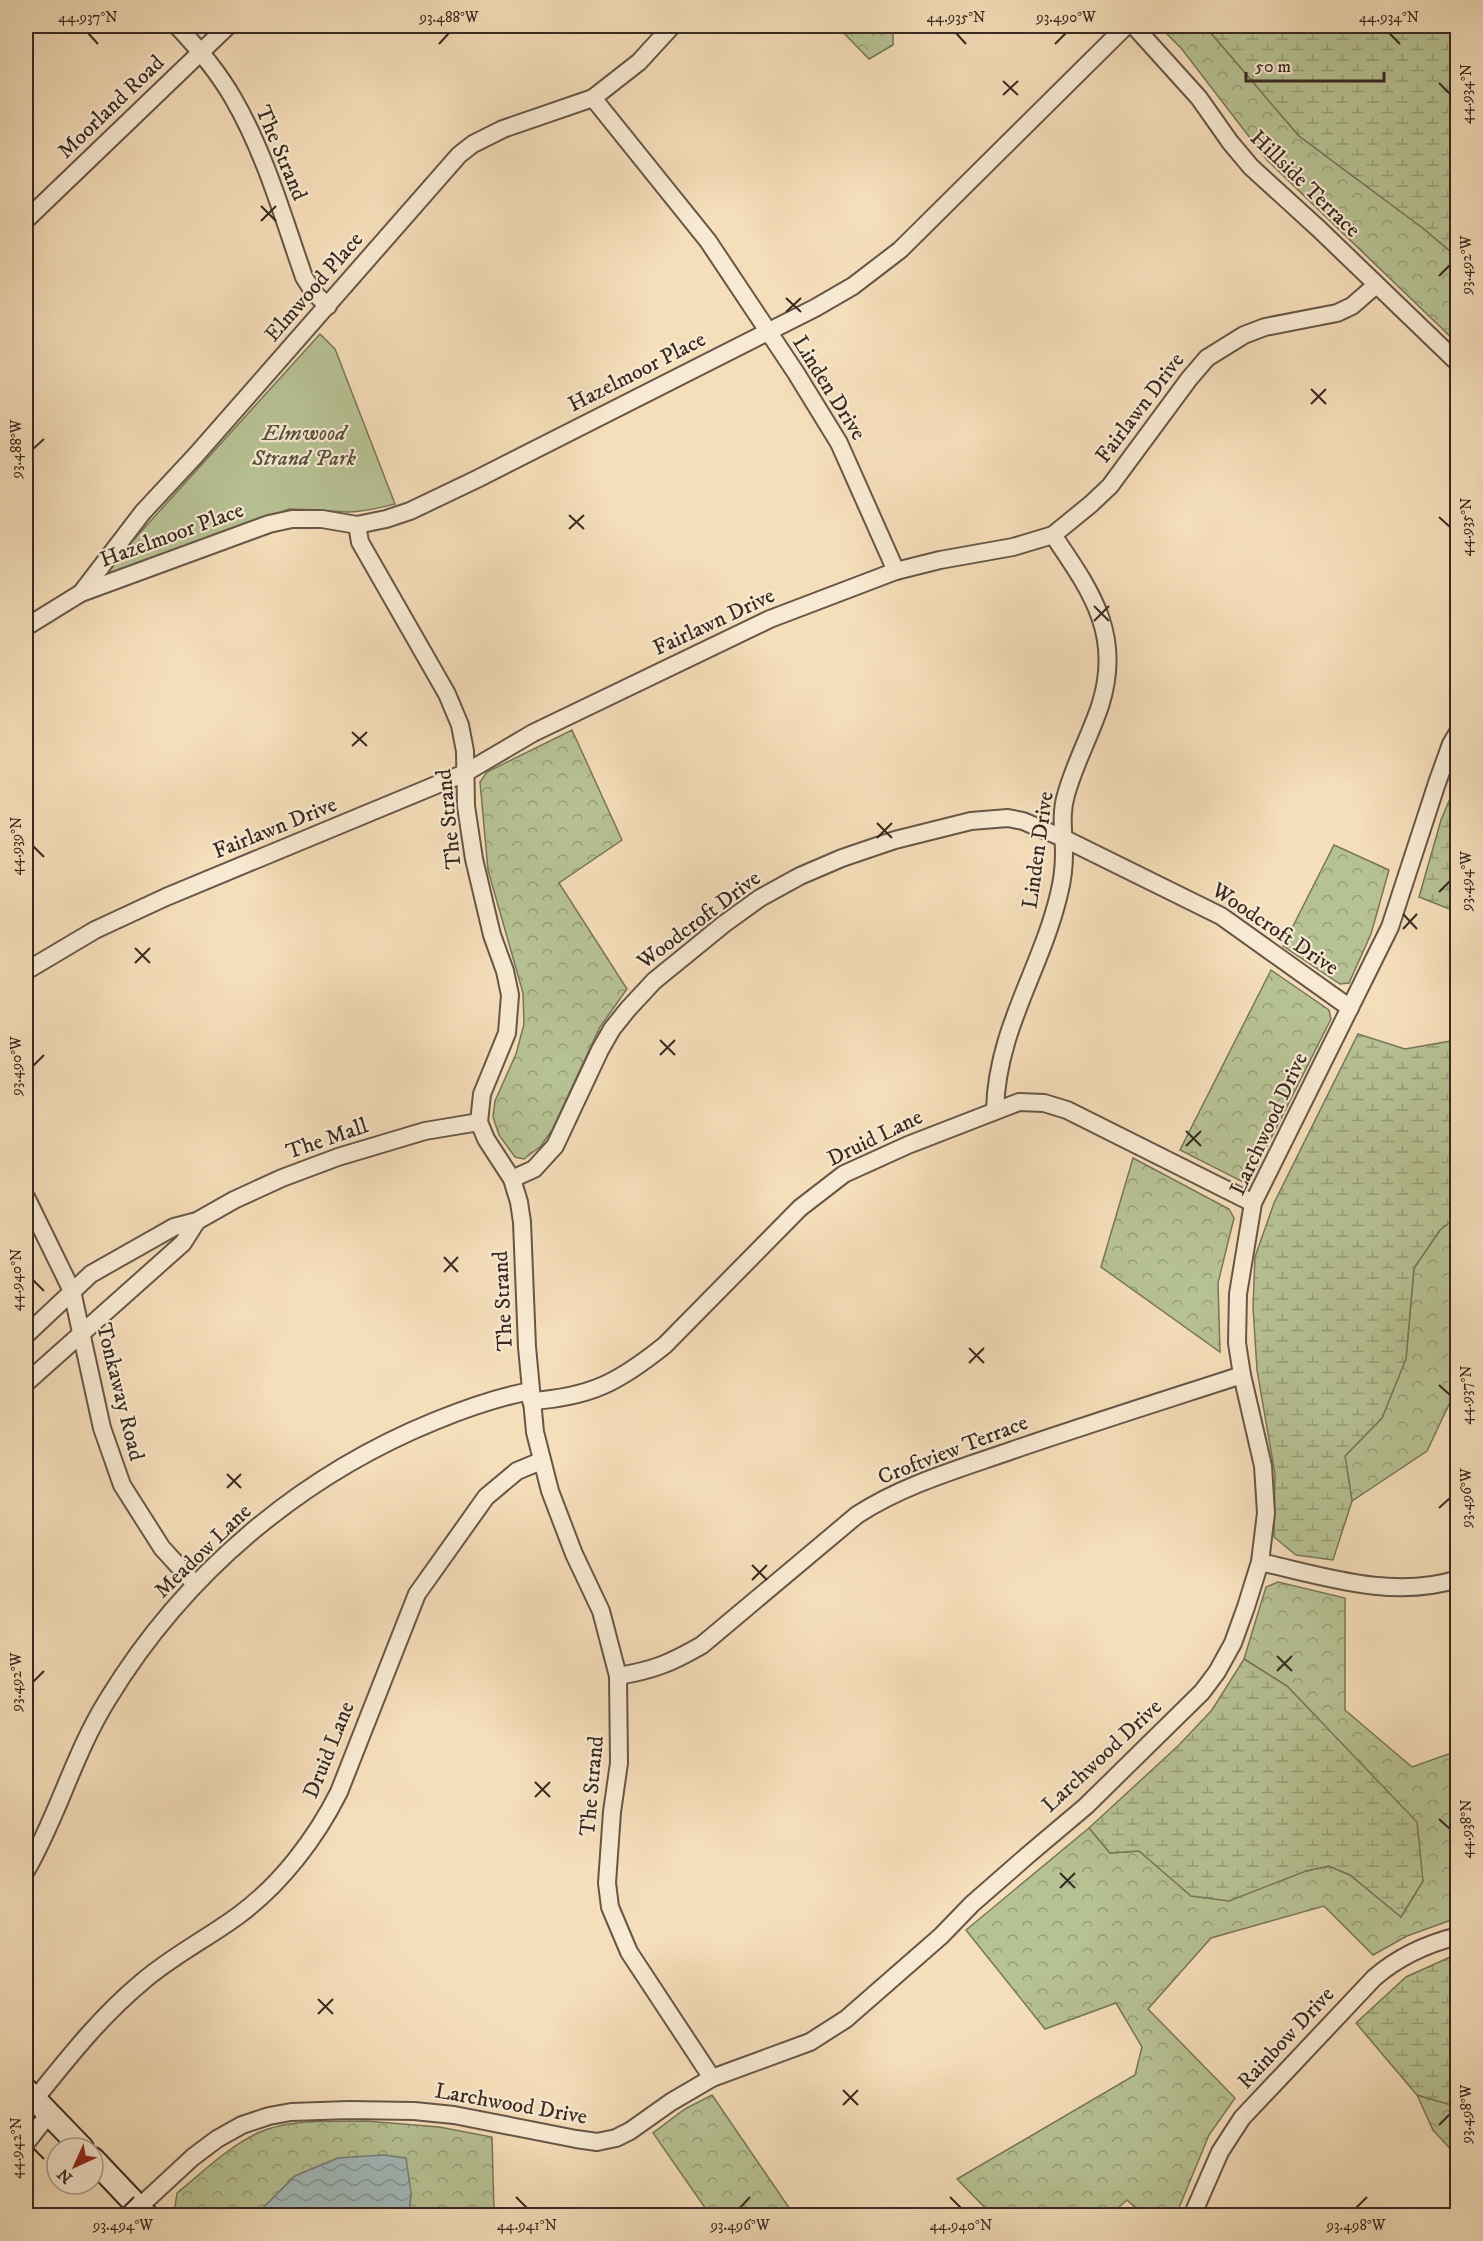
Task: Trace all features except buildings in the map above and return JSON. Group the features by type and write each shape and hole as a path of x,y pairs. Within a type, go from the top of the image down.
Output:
{"main road":[{"path":"36,2101 70,2136"},
{"path":"105,2171 143,2211"}],"street":[{"name":"The Strand","path":"177,26 201,52 234,99 263,161 308,285 328,306"},
{"name":"Moorland Road","path":"26,220 228,26"},
{"name":"Elmwood Place","path":"26,627 81,593 143,512 328,306 446,168 473,144 503,129 593,98 639,62 672,26"},
{"name":"Hazelmoor Place","path":"81,593 269,524 292,519 322,519 357,525 394,516 448,493 815,308 852,286 900,250 1126,26"},
{"name":"Hillside Terrace","path":"1134,26 1199,98 1251,167 1458,363"},
{"name":"Linden Drive","path":"593,98 708,241 796,373 839,443 896,571"},
{"name":"Fairlawn Drive","path":"26,971 95,930 166,897 465,773 533,734 770,619 896,571 940,560 1013,547 1053,535 1110,486 1188,379 1207,358 1244,335 1265,327 1337,313 1352,306 1376,285"},
{"name":"The Strand","path":"357,525 360,542 447,694 460,726 465,751 466,806 474,860 492,935 505,971 510,995 507,1034 482,1094 479,1122 486,1138 513,1179 519,1202 531,1396 541,1461 570,1544 601,1611 612,1644 618,1676 619,1763 612,1812 607,1883 610,1907 629,1952 712,2078"},
{"name":"Linden Drive","path":"995,1110 999,1063 1022,996 1044,943 1060,892 1064,856 1062,813 1066,795 1100,705 1107,676 1108,651 1096,603 1053,535"},
{"name":"Larchwood Drive","path":"143,2211 193,2157 217,2139 242,2125 291,2112 414,2111 454,2115 597,2142 616,2138 630,2131 670,2102 712,2078 810,2042 846,2019 941,1936 972,1904 1086,1806 1202,1692 1217,1672 1233,1643 1260,1562 1266,1513 1263,1466 1242,1375 1237,1342 1238,1294 1253,1203 1390,927 1437,783 1451,744 1458,732"},
{"name":"Woodcroft Drive","path":"513,1179 534,1169 555,1146 612,1029 635,1001 662,974 760,898 800,876 842,858 895,840 971,821 1008,818 1023,821 1064,838 1221,916 1350,1008"},
{"name":"Druid Lane","path":"531,1396 551,1400 598,1389 625,1375 665,1345 800,1208 844,1174 868,1162 1019,1102 1044,1103 1067,1110 1253,1203"},
{"name":"The Mall","path":"26,1335 91,1274 174,1227 197,1221 263,1187 338,1157 425,1131 479,1122"},
{"name":"Tonkaway Road","path":"26,1197 72,1291 102,1428 122,1485 162,1548 195,1584"},
{"name":"The Mall","path":"26,1383 183,1243 197,1221"},
{"name":"Croftview Terrace","path":"618,1676 644,1672 674,1662 702,1645 857,1515 913,1485 1110,1417 1242,1375"},
{"name":"Meadow Lane","path":"26,1871 87,1737 108,1699 155,1632 195,1584 250,1533 280,1509 311,1486 363,1455 408,1432 504,1395 531,1396"},
{"name":"Druid Lane","path":"26,2144 36,2101 95,2026 134,1988 258,1900 299,1854 329,1812 339,1792 372,1703 417,1594 486,1497 517,1471 541,1461"},
{"path":"1260,1562 1389,1587 1417,1588 1458,1579"},
{"name":"Rainbow Drive","path":"1192,2216 1220,2152 1242,2118 1294,2062 1374,1978 1393,1962 1409,1953 1458,1936"}],"green space":[{"path":"837,26 893,26 893,45 869,59"},
{"path":"1159,26 1205,26 1299,136 1424,229 1457,257 1457,343 1267,160 1181,48"},
{"path":"1205,26 1457,26 1457,257 1424,229 1299,136"},
{"name":"Elmwood Strand Park","path":"320,334 335,349 395,504 353,512 289,509 111,574 108,572 108,568"},
{"path":"572,730 622,840 559,883 627,989 600,1027 552,1130 541,1146 524,1159 515,1157 499,1135 493,1117 495,1101 516,1054 524,1024 523,993 488,870 480,782 487,772"},
{"path":"1457,782 1457,912 1419,897 1441,820"},
{"path":"1334,845 1389,870 1371,934 1349,983 1340,984 1283,946"},
{"path":"1271,970 1329,1010 1331,1019 1251,1178 1243,1182 1180,1150"},
{"path":"1358,1034 1405,1049 1457,1040 1458,1216 1440,1230 1414,1268 1406,1359 1382,1418 1345,1456 1352,1501 1333,1560 1296,1555 1274,1537 1275,1474 1257,1370 1253,1307 1255,1257 1274,1203"},
{"path":"1133,1158 1229,1209 1234,1218 1218,1283 1220,1352 1101,1267"},
{"path":"1457,1216 1457,1390 1427,1451 1352,1501 1345,1456 1382,1418 1406,1358 1414,1268 1440,1230"},
{"path":"1278,1582 1345,1598 1345,1710 1412,1767 1457,1751 1457,1918 1407,1936 1373,1955 1324,1906 1211,1938 1148,2009 1235,2098 1209,2135 1176,2215 1143,2215 1127,2200 1110,2215 992,2215 957,2179 1135,2075 1142,2047 1116,2003 1045,2029 966,1930 1089,1828 1110,1853 1139,1851 1192,1896 1329,1866 1350,1875 1401,1916 1423,1881 1324,1725 1287,1686 1244,1659 1266,1587"},
{"path":"1244,1659 1287,1686 1417,1822 1423,1881 1401,1917 1350,1875 1329,1866 1306,1871 1229,1901 1191,1896 1139,1851 1110,1853 1089,1828 1179,1745 1212,1710"},
{"path":"1457,1954 1458,2100 1451,2105 1417,2095 1356,2023 1406,1977"},
{"path":"712,2095 794,2215 710,2215 653,2133 685,2109"},
{"path":"1417,2095 1451,2105 1457,2100 1457,2156 1433,2130"},
{"path":"366,2121 439,2127 492,2137 494,2212 496,2215 409,2215 411,2193 338,2158 295,2176 256,2215 183,2215 175,2207 177,2193 227,2152 260,2132 299,2123"}],"water":[{"path":"383,2155 406,2158 411,2193 409,2215 256,2215 295,2176 338,2158"}]}
